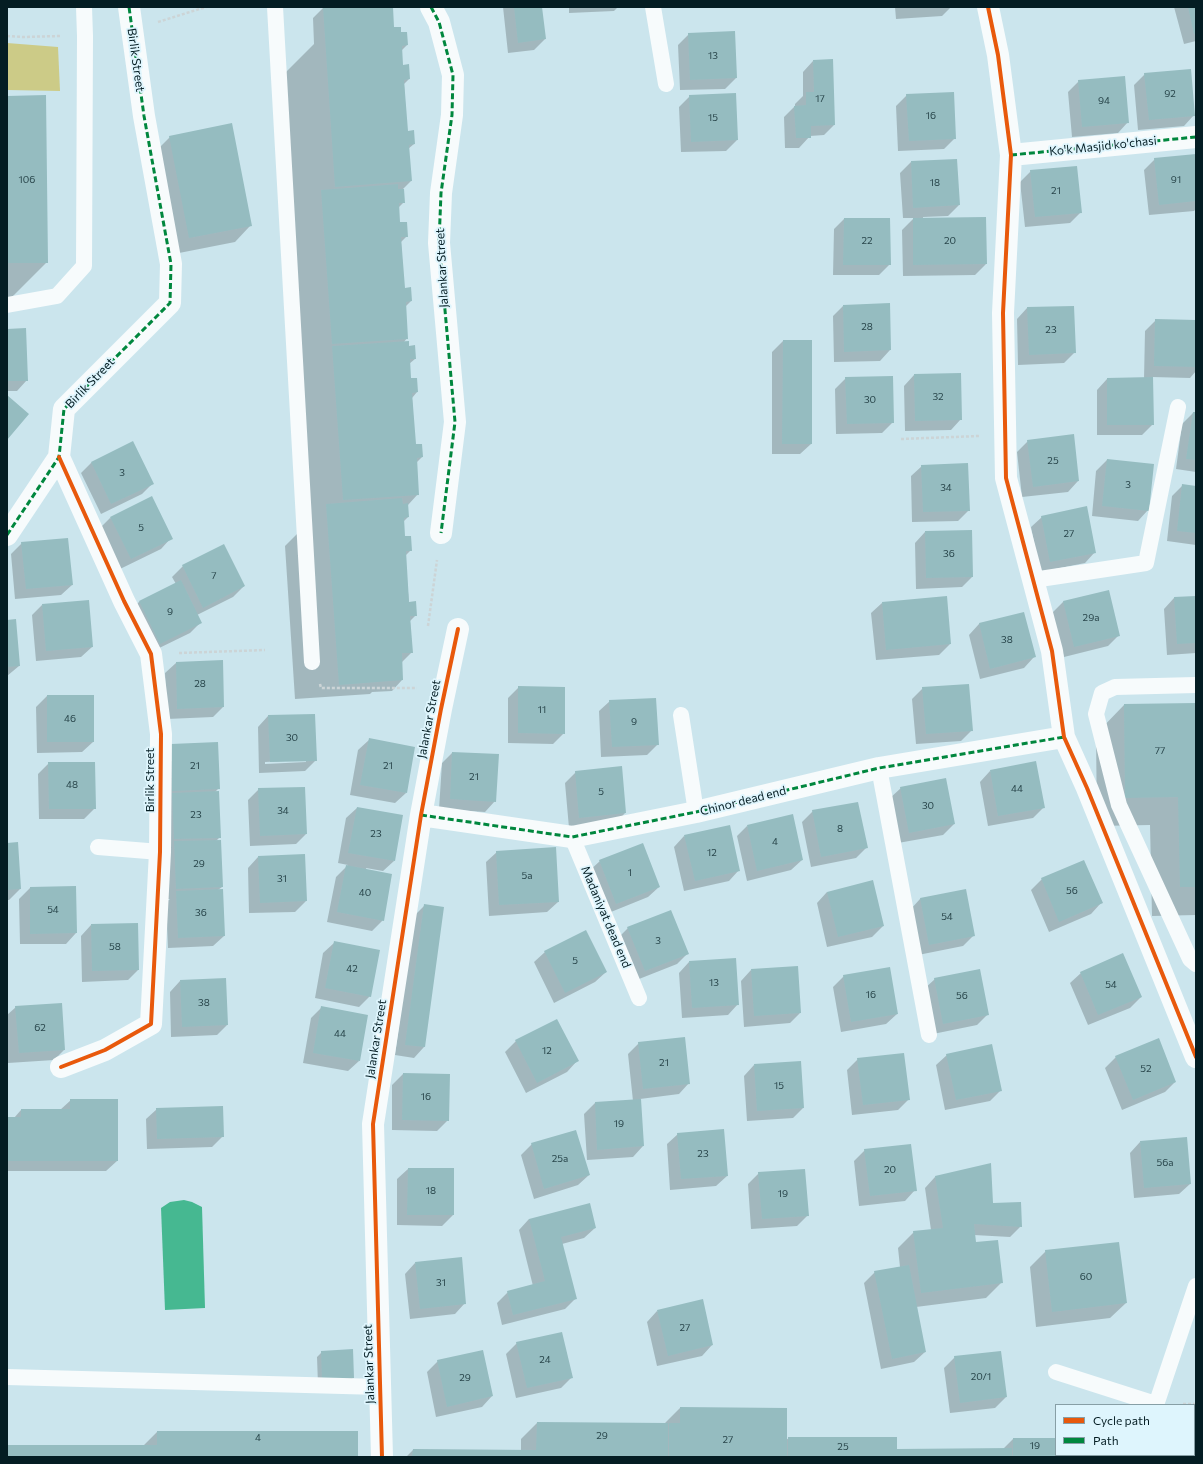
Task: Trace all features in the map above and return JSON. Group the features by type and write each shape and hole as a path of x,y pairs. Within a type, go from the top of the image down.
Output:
{"street":[{"name":"Birlik Street","path":"61,1067 105,1050 151,1024 160,852 161,734 151,654 124,601 59,457 64,409 170,303 171,264 144,116 129,7"},
{"name":"Jalankar Street","path":"431,7 439,22 454,75 452,115 441,193 439,244 455,422 441,533"},
{"path":"988,7 998,55 1011,155 1003,313 1006,478 1052,651 1064,737 1087,788 1196,1057"},
{"name":"Ko'k Masjid ko'chasi","path":"1011,155 1196,137"},
{"path":"7,535 59,457"},
{"name":"Jalankar Street","path":"382,1457 373,1124 421,815 458,629"},
{"name":"Chinor dead end","path":"421,815 572,837 696,812 879,768 1064,737"}],"lane":[{"path":"7,305 57,296 84,266 84,7"},
{"path":"276,7 312,662"},
{"path":"653,7 666,84"},
{"path":"1033,580 1146,563 1178,407"},
{"path":"1196,685 1115,687 1102,693 1096,714 1119,805 1190,959 1196,964"},
{"path":"681,715 696,812"},
{"path":"879,768 929,1036"},
{"name":"Madaniyat dead end","path":"572,837 639,998"},
{"path":"98,847 160,852"},
{"path":"1056,1372 1156,1404 1196,1286"},
{"path":"7,1377 380,1387"}],"path":[{"path":"901,439 1005,434"},
{"path":"428,626 441,533"},
{"path":"151,654 265,650"},
{"path":"312,662 321,688 420,688"}],"shaded area":[{"path":"7,43 58,47 60,91 7,90"},
{"path":"184,1200 202,1207 205,1308 165,1310 161,1208 170,1202"}],"building":[{"path":"323,7 393,7 394,27 401,27 401,32 407,32 408,45 402,46 403,65 409,64 410,79 404,80 408,131 414,130 415,144 409,145 412,181 335,187"},
{"path":"514,7 542,7 546,39 518,43"},
{"path":"1188,7 1196,7 1196,33 1194,34"},
{"path":"735,31 737,78 690,80 688,33"},
{"path":"833,59 835,125 811,126 811,138 796,138 794,106 806,105 806,92 814,92 813,60"},
{"path":"1191,69 1195,116 1149,120 1144,73"},
{"path":"1125,76 1129,123 1082,127 1078,80"},
{"path":"954,92 956,139 909,141 906,94"},
{"path":"736,93 738,140 691,142 689,95"},
{"path":"46,95 48,263 7,263 7,96"},
{"path":"232,123 252,226 189,238 169,136"},
{"path":"1196,154 1196,201 1159,205 1154,158"},
{"path":"957,159 960,205 913,208 911,161"},
{"path":"1077,166 1082,213 1035,217 1030,170"},
{"path":"398,184 398,189 404,189 405,203 399,203 400,222 407,222 408,237 401,237 405,288 411,287 412,301 406,302 408,339 332,344 321,190"},
{"path":"986,217 987,264 913,265 913,218"},
{"path":"844,218 890,218 891,265 843,265"},
{"path":"890,303 891,350 844,352 843,305"},
{"path":"1074,306 1076,353 1029,355 1027,307"},
{"path":"1155,319 1196,320 1196,367 1154,366"},
{"path":"26,328 28,381 7,381 7,329"},
{"path":"783,340 812,340 812,444 782,444"},
{"path":"409,341 409,346 415,345 416,359 410,359 411,378 417,378 418,392 412,393 416,444 422,444 423,457 417,458 419,495 343,500 332,346"},
{"path":"961,373 962,420 915,421 914,374"},
{"path":"893,376 894,423 847,424 845,377"},
{"path":"1153,377 1154,425 1107,425 1107,378"},
{"path":"7,395 29,414 7,440"},
{"path":"1193,412 1196,412 1196,460 1186,459"},
{"path":"1074,434 1079,481 1033,487 1027,440"},
{"path":"133,441 154,484 111,504 91,462"},
{"path":"1107,459 1154,464 1149,511 1102,506"},
{"path":"968,463 970,511 923,512 921,465"},
{"path":"1182,484 1196,486 1196,533 1177,531"},
{"path":"152,496 173,539 131,559 110,517"},
{"path":"402,498 403,504 408,503 409,517 404,518 405,536 411,536 412,551 406,551 409,602 416,601 417,616 410,616 413,653 402,653 403,680 339,685 326,504"},
{"path":"1087,506 1096,553 1050,562 1041,516"},
{"path":"972,530 973,577 926,578 925,531"},
{"path":"68,538 73,585 26,589 21,542"},
{"path":"224,544 245,586 203,608 182,565"},
{"path":"181,580 202,623 160,644 139,601"},
{"path":"1109,590 1120,636 1074,647 1063,601"},
{"path":"947,596 951,644 886,650 882,602"},
{"path":"1196,596 1196,643 1177,644 1174,597"},
{"path":"89,600 93,647 46,651 42,604"},
{"path":"1024,612 1036,657 990,669 979,623"},
{"path":"16,619 20,666 7,667 7,620"},
{"path":"223,660 224,707 177,709 176,662"},
{"path":"969,684 973,731 926,734 922,687"},
{"path":"518,686 565,687 565,734 518,733"},
{"path":"47,695 94,695 94,742 47,742"},
{"path":"656,698 659,745 612,747 609,700"},
{"path":"1196,703 1196,887 1180,887 1178,797 1125,798 1124,704"},
{"path":"315,714 317,761 270,762 268,715"},
{"path":"369,738 415,747 407,793 360,785"},
{"path":"218,742 220,789 172,791 171,744"},
{"path":"452,752 499,754 496,802 450,799"},
{"path":"1036,761 1045,808 998,816 990,770"},
{"path":"48,762 95,762 96,809 49,809"},
{"path":"622,766 626,813 579,818 575,771"},
{"path":"946,778 955,824 909,833 900,787"},
{"path":"305,787 307,834 260,836 258,788"},
{"path":"219,791 221,838 174,839 172,793"},
{"path":"858,802 868,848 821,857 812,810"},
{"path":"357,807 403,815 395,861 348,853"},
{"path":"793,814 803,860 757,871 747,825"},
{"path":"730,825 740,871 695,881 684,835"},
{"path":"221,840 223,887 176,889 174,841"},
{"path":"18,842 21,889 7,890 7,843"},
{"path":"643,843 660,887 616,904 599,860"},
{"path":"556,847 559,902 499,905 496,851"},
{"path":"305,854 307,901 260,903 258,856"},
{"path":"1084,860 1103,903 1059,922 1041,878"},
{"path":"346,865 392,874 384,921 337,912"},
{"path":"873,880 884,926 838,937 827,892"},
{"path":"76,886 77,933 30,934 30,887"},
{"path":"223,889 225,936 178,938 176,891"},
{"path":"966,889 975,936 929,945 920,898"},
{"path":"424,904 444,907 425,1047 405,1045"},
{"path":"671,910 689,954 645,971 627,927"},
{"path":"138,923 139,970 92,971 91,924"},
{"path":"586,930 607,972 565,993 544,951"},
{"path":"334,941 380,950 371,997 325,988"},
{"path":"1123,953 1142,997 1098,1015 1080,972"},
{"path":"736,958 739,1005 692,1008 689,961"},
{"path":"798,966 801,1013 754,1016 751,969"},
{"path":"890,967 898,1014 851,1022 843,975"},
{"path":"980,969 989,1015 943,1024 934,978"},
{"path":"226,978 228,1025 182,1027 180,980"},
{"path":"62,1003 65,1050 19,1053 15,1006"},
{"path":"321,1006 368,1015 360,1061 313,1053"},
{"path":"557,1019 579,1061 537,1083 515,1040"},
{"path":"685,1037 690,1084 643,1089 638,1042"},
{"path":"1159,1038 1176,1082 1133,1100 1115,1056"},
{"path":"992,1044 1002,1091 956,1100 946,1054"},
{"path":"904,1053 910,1100 863,1105 857,1058"},
{"path":"801,1061 804,1108 757,1111 754,1064"},
{"path":"403,1073 450,1074 449,1121 402,1120"},
{"path":"70,1099 118,1099 118,1161 7,1161 7,1117 21,1117 21,1109 70,1109"},
{"path":"641,1099 644,1146 597,1150 595,1102"},
{"path":"223,1106 224,1137 157,1139 156,1108"},
{"path":"724,1129 728,1176 681,1179 677,1133"},
{"path":"576,1130 590,1175 544,1189 531,1143"},
{"path":"1187,1137 1191,1184 1144,1188 1140,1141"},
{"path":"911,1144 917,1191 870,1196 864,1149"},
{"path":"991,1163 993,1203 1021,1202 1022,1227 974,1224 976,1242 998,1240 1003,1283 921,1293 913,1231 943,1228 935,1176"},
{"path":"408,1168 454,1168 454,1215 407,1215"},
{"path":"805,1169 809,1216 762,1219 758,1172"},
{"path":"590,1203 596,1228 561,1237 577,1299 513,1315 507,1291 545,1281 529,1219"},
{"path":"1119,1242 1127,1303 1052,1312 1045,1250"},
{"path":"462,1257 466,1304 420,1309 415,1262"},
{"path":"909,1265 926,1352 892,1359 874,1271"},
{"path":"703,1299 713,1345 668,1356 657,1310"},
{"path":"562,1332 573,1378 527,1388 516,1342"},
{"path":"353,1349 354,1378 322,1380 321,1351"},
{"path":"483,1350 493,1396 447,1407 437,1360"},
{"path":"1001,1351 1007,1397 960,1403 954,1356"},
{"path":"680,1407 787,1408 787,1457 669,1457 669,1423 680,1423"},
{"path":"537,1422 668,1423 668,1457 412,1457 413,1449 536,1450"},
{"path":"157,1431 358,1431 358,1457 7,1457 7,1445 157,1445"},
{"path":"788,1437 897,1437 897,1449 1012,1448 1012,1457 788,1457"},
{"path":"1013,1438 1055,1438 1055,1456 1137,1456 1137,1457 1013,1457"}],"marked path":[{"path":"7,535 59,457 64,409 170,303 171,264 144,116 129,7"},
{"path":"431,7 439,22 453,75 452,115 441,193 439,243 455,422 441,533"},
{"path":"1011,155 1196,137"},
{"path":"421,815 572,837 696,812 879,768 1064,737"}],"cycle path":[{"path":"988,7 998,55 1011,155 1003,313 1006,478 1052,651 1064,737 1087,788 1196,1057"},
{"path":"59,457 124,601 151,654 161,734 160,852 151,1024 105,1050 61,1067"},
{"path":"382,1457 373,1124 421,815 458,629"}]}
